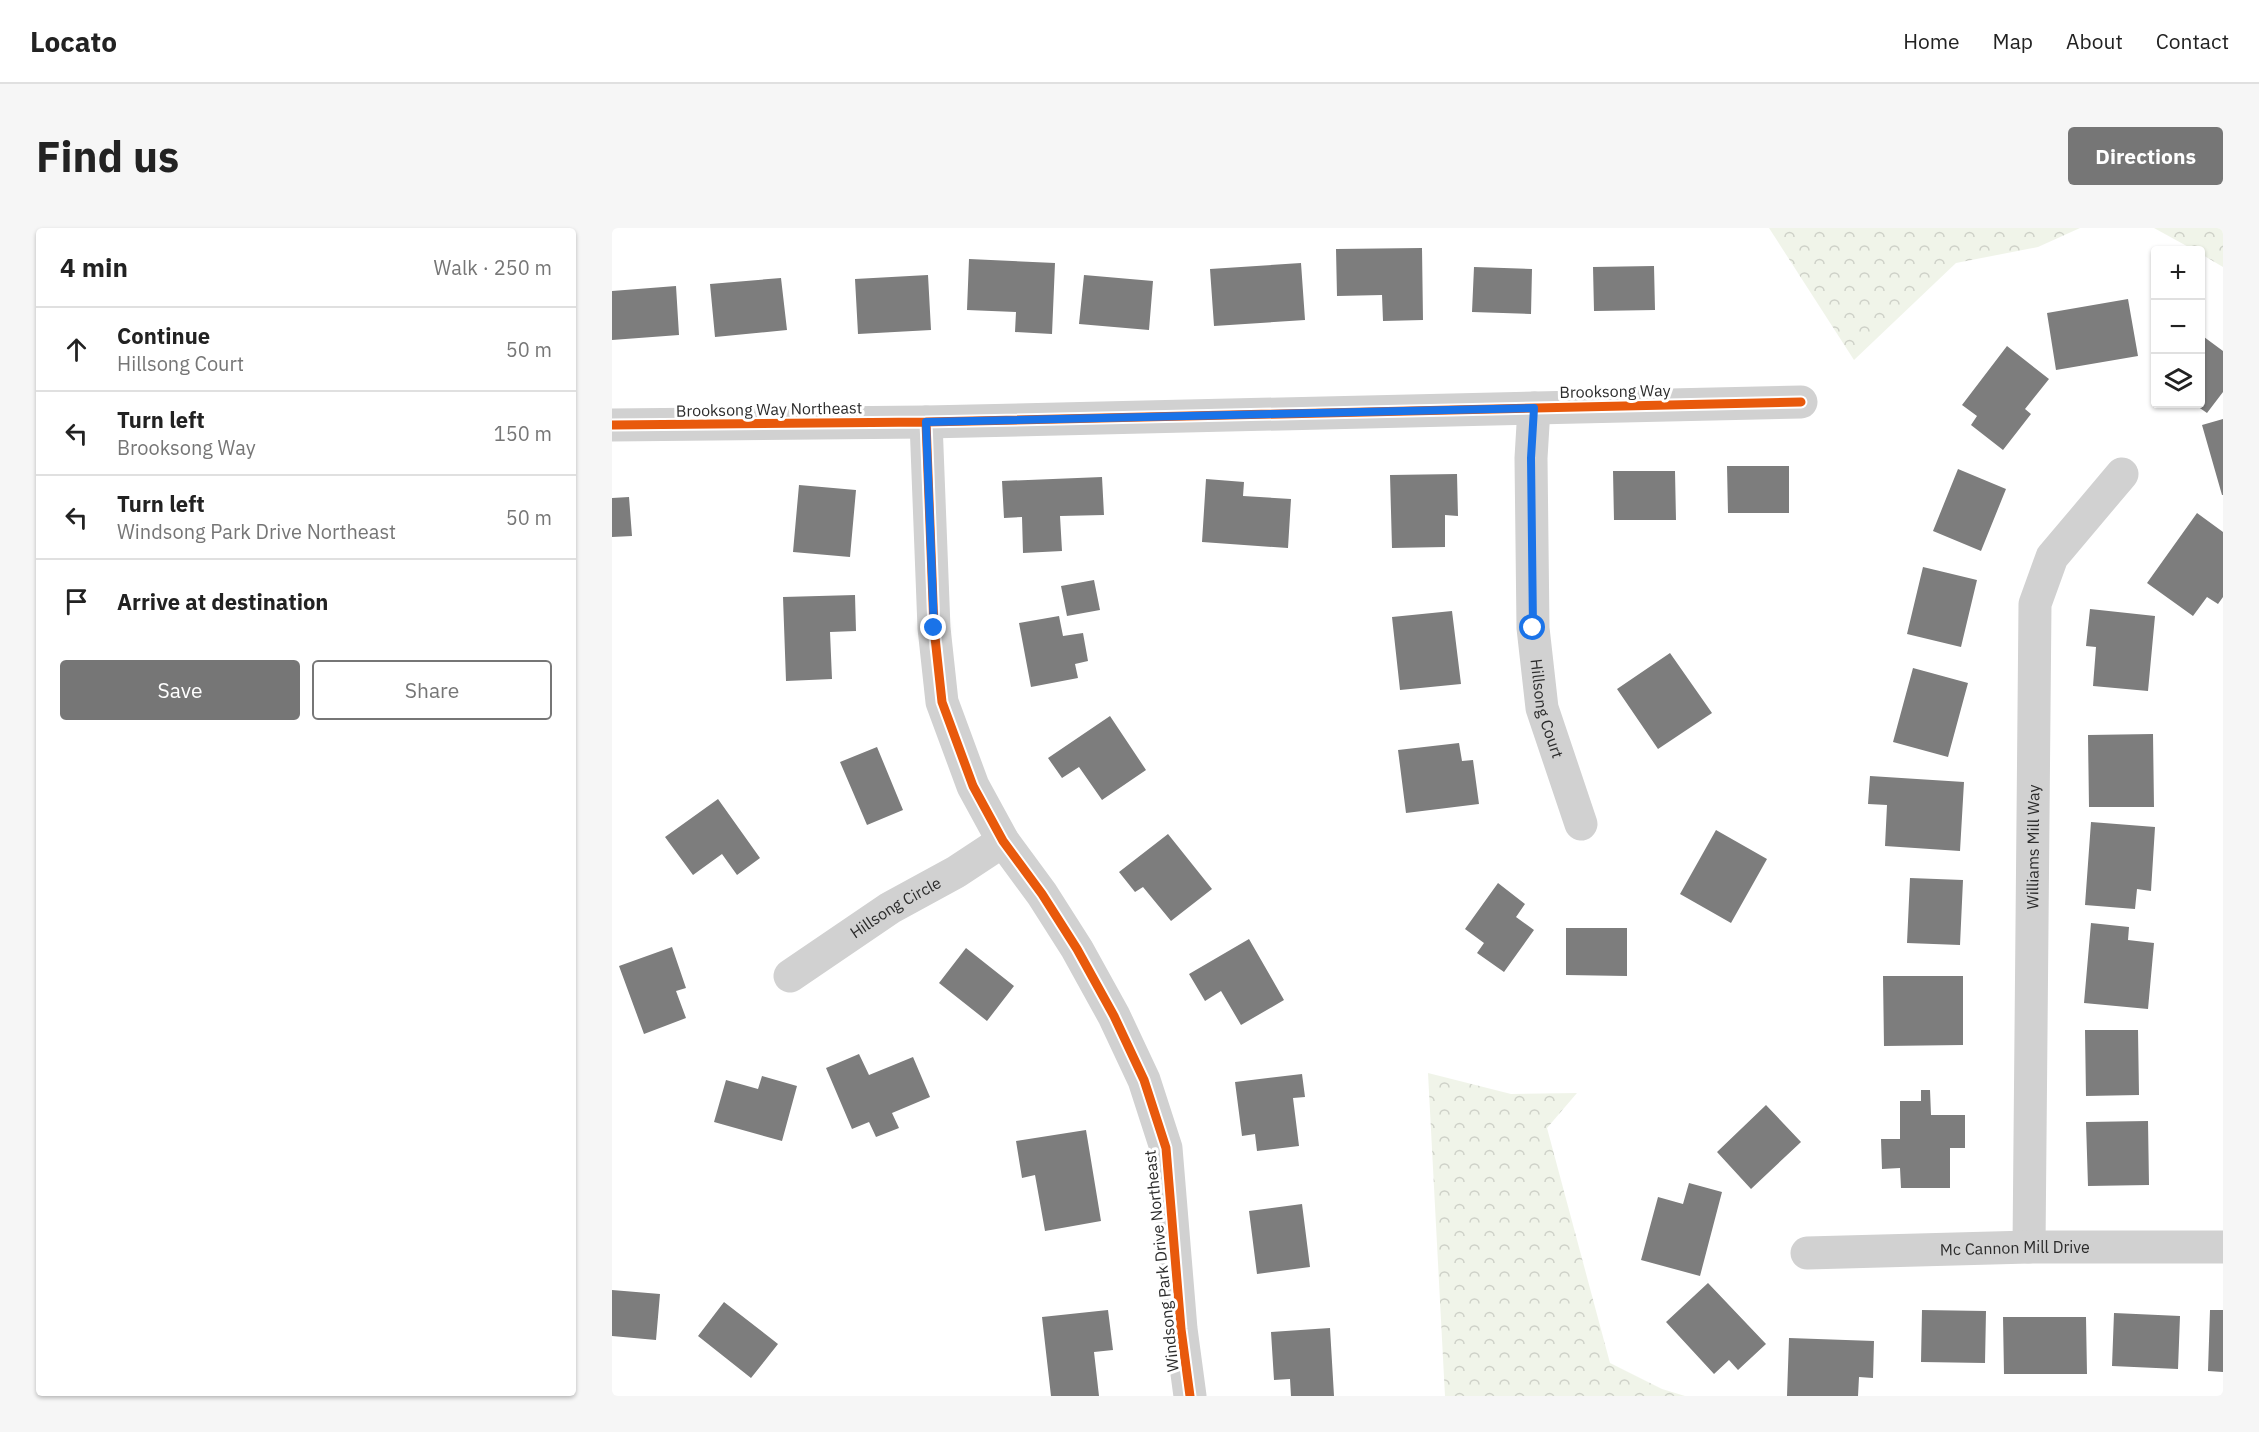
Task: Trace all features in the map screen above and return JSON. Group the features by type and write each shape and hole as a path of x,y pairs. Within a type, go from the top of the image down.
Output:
{"street":[{"name":"Brooksong Way","path":"926,422 1801,402"},
{"name":"Hillsong Court","path":"1534,408 1531,458 1533,628 1542,708 1581,824"},
{"name":"Brooksong Way Northeast","path":"612,425 926,422"},
{"name":"Windsong Park Drive Northeast","path":"926,422 934,628 942,702 973,786 1003,842 1042,894 1077,949 1114,1016 1144,1080 1166,1148 1181,1329 1190,1396"},
{"name":"Williams Mill Way","path":"2029,1247 2036,604 2052,557 2122,474"},
{"name":"Hillsong Circle","path":"790,976 890,908 956,872 1003,842"},
{"name":"Mc Cannon Mill Drive","path":"1807,1252 2029,1247 2223,1247"}],"green space":[{"path":"1769,228 2080,228 2038,247 1956,263 1854,360"},
{"path":"2154,228 2223,228 2223,267 2205,256 2205,246 2187,246"},
{"path":"1428,1073 1511,1094 1577,1093 1547,1128 1610,1363 1662,1389 1685,1396 1445,1396"}],"building":[{"path":"1422,248 1423,320 1383,321 1382,295 1337,296 1336,249"},
{"path":"969,259 1055,263 1052,334 1015,332 1016,312 967,310"},
{"path":"1301,263 1305,320 1214,326 1210,269"},
{"path":"1654,266 1655,310 1594,311 1593,267"},
{"path":"1474,267 1532,269 1531,314 1472,312"},
{"path":"928,275 931,330 858,334 855,279"},
{"path":"1084,275 1153,281 1149,330 1079,324"},
{"path":"781,278 787,330 715,337 710,284"},
{"path":"676,286 679,335 612,340 612,291"},
{"path":"2128,299 2138,356 2056,370 2047,313"},
{"path":"2205,338 2223,351 2223,392 2207,413 2200,408 2205,408"},
{"path":"2007,346 2049,379 2025,409 2031,414 2003,450 1971,425 1977,416 1962,405"},
{"path":"2223,419 2223,495 2222,495 2202,425"},
{"path":"1727,466 1789,466 1789,513 1728,513"},
{"path":"1958,469 2006,489 1981,551 1933,531"},
{"path":"1613,471 1675,471 1676,520 1614,520"},
{"path":"1457,474 1458,516 1445,515 1445,547 1392,548 1390,475"},
{"path":"1102,477 1104,515 1060,516 1062,551 1023,553 1022,517 1004,518 1002,481"},
{"path":"1206,479 1244,482 1243,496 1291,499 1288,548 1202,542"},
{"path":"799,485 856,490 850,557 793,552"},
{"path":"629,497 632,536 612,537 612,498"},
{"path":"2197,513 2223,532 2223,597 2218,604 2207,597 2193,616 2147,583"},
{"path":"1923,567 1977,580 1961,647 1907,634"},
{"path":"1094,580 1100,610 1067,616 1061,586"},
{"path":"855,595 856,631 830,632 832,679 786,681 783,597"},
{"path":"2090,609 2155,616 2148,691 2093,686 2096,647 2086,646"},
{"path":"1452,611 1461,684 1400,690 1392,617"},
{"path":"1059,616 1063,636 1083,633 1088,661 1075,664 1078,678 1031,687 1019,623"},
{"path":"1670,653 1712,713 1658,749 1617,689"},
{"path":"1913,668 1968,683 1948,757 1893,742"},
{"path":"1110,716 1146,770 1102,800 1079,767 1062,778 1048,758"},
{"path":"2153,734 2154,807 2089,807 2088,735"},
{"path":"1459,743 1462,761 1473,760 1479,804 1406,813 1398,750"},
{"path":"877,747 903,810 867,825 840,762"},
{"path":"1870,776 1964,782 1960,851 1885,846 1887,805 1868,804"},
{"path":"718,799 760,858 737,875 722,854 693,875 665,837"},
{"path":"2091,822 2155,827 2151,891 2137,889 2135,909 2085,905"},
{"path":"1716,830 1767,859 1731,923 1680,894"},
{"path":"1168,834 1212,889 1171,921 1143,887 1135,892 1119,872"},
{"path":"1910,878 1963,880 1960,945 1907,943"},
{"path":"1498,883 1525,904 1516,917 1534,930 1504,972 1477,953 1484,943 1465,929"},
{"path":"2091,923 2129,927 2128,940 2154,943 2148,1009 2084,1003"},
{"path":"1566,928 1627,928 1627,976 1566,975"},
{"path":"1249,939 1284,1000 1241,1025 1221,991 1205,1001 1189,974"},
{"path":"672,947 686,988 676,991 686,1018 644,1034 619,966"},
{"path":"966,948 1014,986 987,1021 939,983"},
{"path":"1883,976 1963,976 1963,1045 1884,1046"},
{"path":"2085,1030 2138,1030 2139,1095 2086,1096"},
{"path":"859,1054 869,1075 913,1057 930,1097 892,1113 899,1128 876,1137 869,1122 852,1129 826,1068"},
{"path":"1302,1074 1305,1097 1293,1098 1299,1146 1257,1151 1255,1134 1242,1136 1235,1082"},
{"path":"762,1076 797,1086 782,1141 714,1122 726,1080 758,1089"},
{"path":"1921,1090 1930,1090 1931,1115 1965,1115 1965,1148 1950,1148 1950,1188 1901,1188 1900,1168 1882,1169 1881,1139 1900,1139 1900,1101 1921,1101"},
{"path":"1766,1105 1801,1142 1751,1189 1717,1152"},
{"path":"2148,1121 2149,1185 2088,1186 2086,1122"},
{"path":"1086,1130 1101,1221 1045,1231 1035,1175 1022,1178 1016,1141"},
{"path":"1689,1183 1722,1192 1700,1276 1641,1260 1658,1197 1683,1204"},
{"path":"1302,1204 1310,1267 1257,1274 1249,1211"},
{"path":"1708,1283 1766,1344 1738,1370 1729,1360 1714,1374 1666,1322"},
{"path":"612,1290 660,1294 656,1340 612,1336"},
{"path":"724,1302 778,1344 751,1378 698,1336"},
{"path":"1108,1310 1113,1350 1094,1352 1099,1396 1051,1396 1042,1317"},
{"path":"1922,1310 1986,1311 1985,1363 1921,1362"},
{"path":"2210,1310 2223,1310 2223,1372 2208,1371"},
{"path":"2114,1313 2180,1316 2178,1369 2112,1366"},
{"path":"2003,1317 2086,1317 2087,1374 2004,1374"},
{"path":"1330,1328 1334,1396 1291,1396 1290,1379 1274,1380 1271,1332"},
{"path":"1789,1338 1874,1341 1873,1378 1859,1377 1858,1396 1787,1396"}],"cycle path":[{"path":"612,425 926,422 1801,402"},
{"path":"926,422 934,628 942,702 973,786 1003,841 1042,894 1077,949 1114,1016 1144,1080 1166,1148 1181,1329 1190,1396"}],"route":[{"path":"934,628 926,422 1534,408 1531,458 1533,628"}]}
